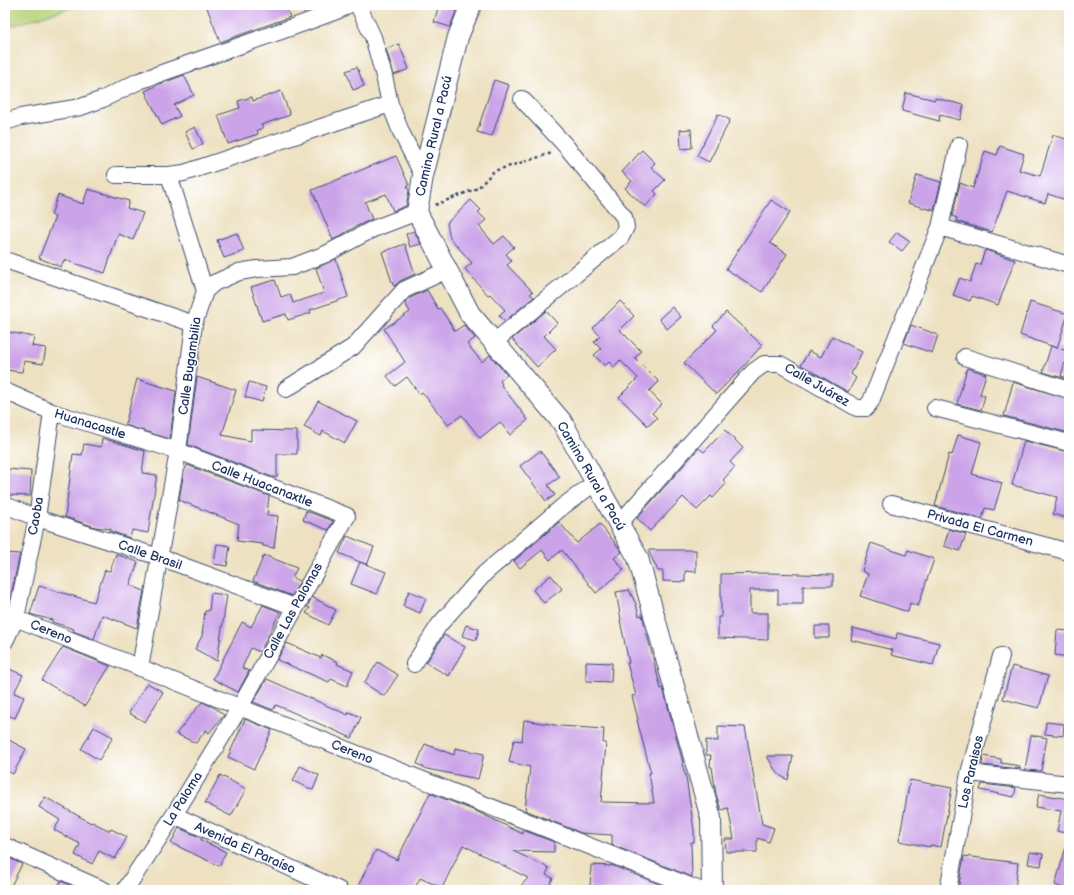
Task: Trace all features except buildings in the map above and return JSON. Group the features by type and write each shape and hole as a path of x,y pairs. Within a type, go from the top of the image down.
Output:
{"street":[{"path":"5,122 21,117 80,107 104,98 139,80 304,23 339,10 348,5"},
{"path":"358,5 373,37 390,104 401,132 423,176"},
{"name":"Camino Rural a Pacú","path":"471,5 458,37 423,176 417,212 470,314 562,422 638,558 711,818 712,890"},
{"path":"494,342 621,237 626,228 624,216 564,145 522,99"},
{"path":"116,176 169,175 184,173 390,104"},
{"path":"959,145 940,228 1067,260"},
{"path":"169,175 205,291 214,283 239,272 257,268 292,267 326,254 373,229 417,212"},
{"name":"Calle Juárez","path":"619,524 753,372 764,364 780,364 857,408 866,408 871,401 940,228"},
{"path":"5,260 194,324"},
{"path":"286,390 353,347 404,290 448,270"},
{"name":"Calle Bugambilia","path":"140,668 178,451 194,324 205,291"},
{"path":"965,357 1069,390"},
{"name":"Huanacastle","path":"5,391 52,412 178,451"},
{"path":"934,408 1069,443"},
{"name":"Caoba","path":"5,641 36,518 52,412"},
{"name":"Calle Huacanaxtle","path":"178,451 347,516"},
{"path":"414,664 439,625 485,573 562,506 596,482"},
{"name":"Privada El Carmen","path":"892,504 1069,552"},
{"name":"Calle Brasil","path":"5,505 36,518 159,557 295,607"},
{"name":"Calle Las Palomas","path":"240,707 347,516"},
{"name":"Cereno","path":"11,616 700,890"},
{"name":"Los Paraisos","path":"948,890 969,773 1000,656"},
{"name":"La Paloma","path":"125,890 174,815 240,707"},
{"path":"969,773 1069,784"},
{"name":"Avenida El Paraíso","path":"174,815 339,890"},
{"path":"5,846 104,890"}],"path":[{"path":"417,212 478,188 494,171 556,151 564,145"}],"green space":[{"path":"5,5 80,5 5,28"}]}
